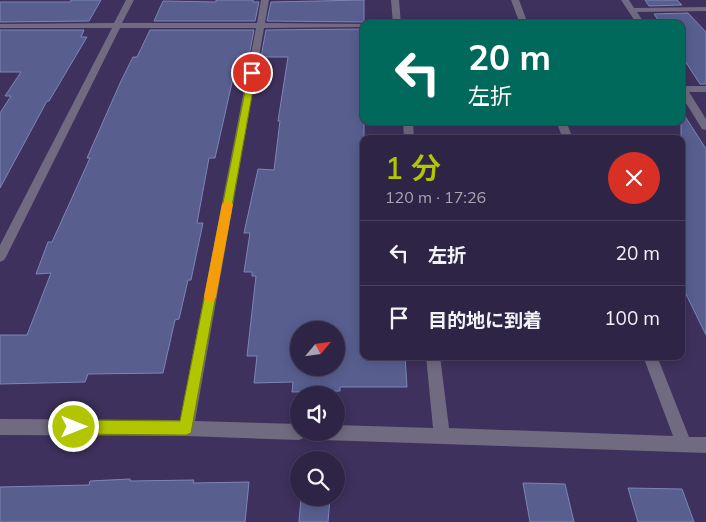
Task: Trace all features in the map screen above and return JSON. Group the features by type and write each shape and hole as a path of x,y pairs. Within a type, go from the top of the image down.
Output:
{"street":[{"path":"0,257 130,0"},
{"path":"186,428 265,0"},
{"path":"395,0 397,20"},
{"path":"515,0 522,20"},
{"path":"626,0 638,20"},
{"path":"632,10 706,9"},
{"path":"0,26 360,26"},
{"path":"685,88 706,89"},
{"path":"685,93 706,127"},
{"path":"433,360 442,436"},
{"path":"652,360 684,444"},
{"path":"0,427 186,428 290,432"},
{"path":"345,433 706,445"}],"building":[{"path":"71,0 101,0 89,21 0,22 0,2 70,2"},
{"path":"216,0 253,0 253,2 259,2 255,21 154,21 163,1 216,2"},
{"path":"364,0 364,20 360,20 360,22 267,21 271,2"},
{"path":"645,0 677,0 682,5 649,6"},
{"path":"688,13 706,32 706,84 700,84 685,61 685,20 658,20 654,14"},
{"path":"360,29 360,125 364,125 364,135 360,135 360,360 405,360 407,387 293,386 293,382 254,383 257,356 247,356 256,276 252,276 252,272 244,272 250,233 244,233 258,169 274,170 280,121 278,121 288,57 261,57 266,30"},
{"path":"0,30 84,30 81,37 87,37 49,101 47,101 0,188 0,113 11,96 5,96 21,72 0,72"},
{"path":"150,30 254,30 249,56 238,56 215,158 209,158 197,223 203,223 191,280 188,280 179,319 175,320 163,373 88,374 85,382 0,384 0,335 27,335 51,273 36,274 48,242 52,242 90,158 87,158 121,81 133,57 137,57"},
{"path":"685,116 706,149 706,335 685,292 685,135 681,135 681,125 685,125"},
{"path":"130,479 130,481 194,480 193,483 249,482 245,522 0,522 0,487 89,485 90,481"},
{"path":"523,483 565,484 574,522 530,522"},
{"path":"628,488 682,489 694,522 638,522"},
{"path":"300,506 329,506 328,522 299,522"}],"slow traffic":[{"path":"210,297 227,204"}],"route":[{"path":"74,427 186,428 252,73"}]}
